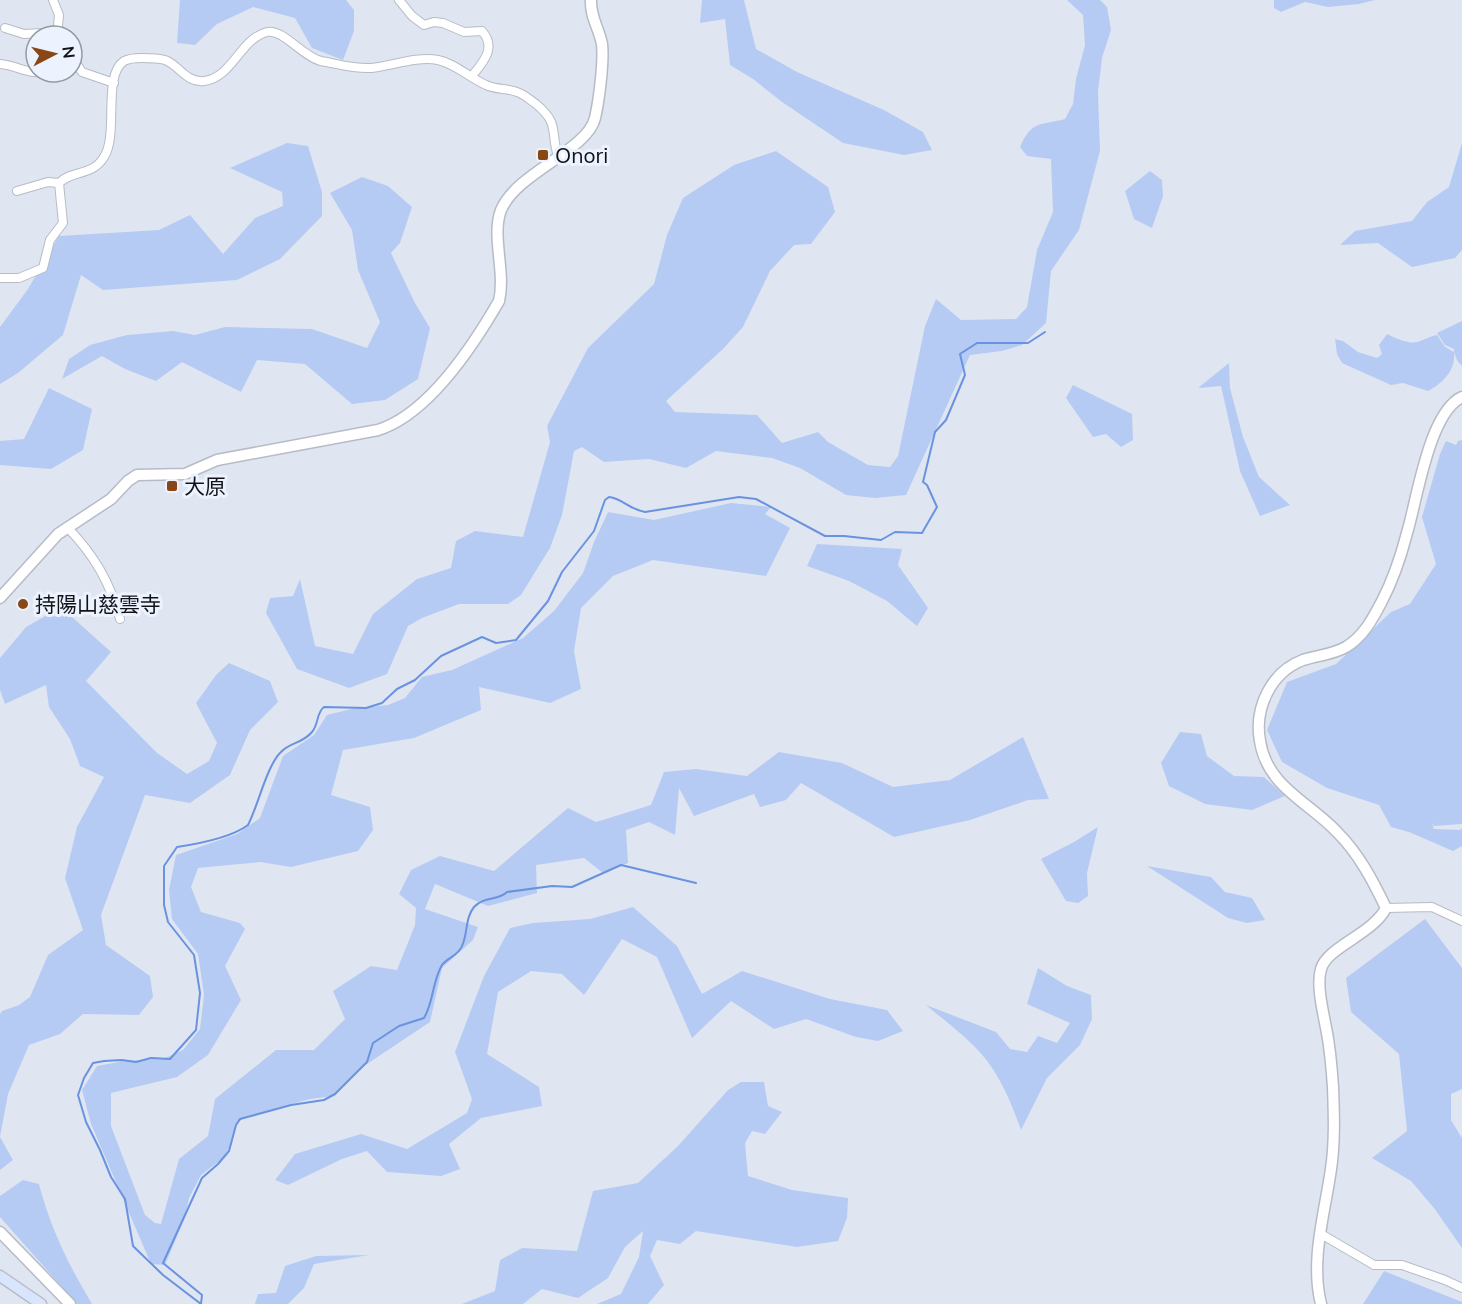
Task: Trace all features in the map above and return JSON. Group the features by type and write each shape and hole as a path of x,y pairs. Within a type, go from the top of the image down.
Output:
{"main road":[{"path":"0,1276 40,1304"}],"street":[{"path":"52,0 59,15 58,24"},
{"path":"399,0 412,16 424,25 434,22 443,23 464,32 482,31 488,37 487,58 472,76"},
{"path":"0,598 49,542 111,499 137,475 185,474 217,460 378,430 398,422 445,382 495,309 501,294 498,228 502,209 511,195 584,137 595,120 603,54 593,19 591,0"},
{"path":"5,28 24,34"},
{"path":"17,191 48,182 59,183 68,177 89,172 104,157 110,138 114,83 122,63 137,58 165,60 189,78 201,82 222,73 237,54 259,36 271,31 278,33 312,59 354,68 370,68 425,59 451,64 484,85 519,92 547,113 552,122 554,145 558,156"},
{"path":"0,64 24,69"},
{"path":"84,73 114,83"},
{"path":"0,278 19,278 43,268 50,240 63,222 59,183"},
{"path":"1386,908 1367,869 1338,833 1277,781 1269,770 1259,741 1260,710 1268,690 1278,676 1304,659 1331,654 1348,646 1369,626 1389,587 1407,534 1434,434 1451,404 1462,398"},
{"path":"68,527 89,550 113,592 120,619"},
{"path":"1386,908 1432,907 1462,921"},
{"path":"1321,1304 1317,1278 1334,1137 1330,1057 1319,979 1321,967 1329,957 1374,925 1386,908"},
{"path":"0,1232 70,1304"},
{"path":"1321,1234 1374,1265 1402,1265 1462,1288"}],"shaded area":[{"path":"180,0 346,0 354,10 354,31 343,60 312,48 295,18 253,7 217,24 195,45 177,43"},
{"path":"702,0 744,0 756,49 797,72 884,110 923,132 932,150 904,155 843,143 730,65 725,19 700,23"},
{"path":"1067,0 1100,0 1107,7 1111,30 1102,58 1098,92 1100,151 1079,230 1051,271 1046,323 1022,345 1002,351 970,355 906,495 875,498 846,495 800,468 772,458 716,451 686,468 649,459 604,462 582,447 574,451 562,515 550,548 521,595 508,604 459,604 422,618 408,626 387,674 349,688 297,669 266,613 270,598 293,596 300,579 315,646 353,654 373,614 417,579 451,568 456,541 475,531 523,537 550,442 547,426 588,348 654,284 667,235 683,198 734,165 776,151 828,187 835,212 811,244 794,245 770,271 743,327 723,349 666,401 675,412 757,415 782,443 818,432 828,442 868,465 890,467 898,456 925,326 936,299 961,320 1016,319 1027,307 1037,250 1053,212 1051,159 1027,156 1020,147 1028,132 1033,128 1065,119 1073,104 1076,79 1085,45 1083,15"},
{"path":"1274,0 1375,0 1328,7 1305,2 1281,12 1274,8"},
{"path":"287,143 308,146 322,192 322,216 280,259 237,280 103,290 81,275 63,335 18,373 0,384 0,327 28,289 59,236 159,230 190,215 223,254 255,218 283,206 282,192 230,168"},
{"path":"1462,143 1462,250 1455,258 1412,267 1378,243 1340,245 1355,231 1412,221 1427,202 1449,187"},
{"path":"1150,171 1162,180 1163,196 1152,228 1134,219 1125,191"},
{"path":"362,177 388,186 412,207 400,243 391,253 430,328 418,379 385,400 352,404 305,364 257,360 241,392 182,362 156,381 125,369 102,356 62,379 69,359 90,345 127,335 173,331 195,335 225,327 312,329 367,348 380,322 358,270 352,230 330,193"},
{"path":"1462,321 1462,366 1454,349 1445,345 1437,333"},
{"path":"1387,334 1413,342 1437,335 1445,347 1454,352 1451,370 1439,384 1428,391 1403,383 1391,385 1342,363 1337,354 1335,339 1343,341 1358,352 1377,358 1382,354 1379,345"},
{"path":"1229,363 1230,388 1243,437 1259,477 1290,505 1260,516 1240,471 1221,386 1198,388"},
{"path":"1073,385 1132,414 1133,440 1121,447 1106,434 1093,437 1066,398"},
{"path":"49,388 92,409 83,450 51,469 0,465 0,441 24,439"},
{"path":"1462,440 1462,824 1434,826 1432,823 1434,829 1460,830 1462,828 1462,846 1453,851 1409,832 1391,827 1379,805 1327,788 1282,762 1267,730 1287,682 1336,664 1391,612 1410,604 1436,564 1422,517 1440,454 1446,441 1456,445"},
{"path":"731,503 771,507 765,514 790,528 766,576 653,560 613,576 581,608 574,651 581,689 550,703 479,687 481,710 414,738 343,750 331,795 370,807 373,830 358,851 291,867 260,862 198,868 191,887 201,912 240,923 245,929 225,966 241,1000 208,1055 177,1077 111,1093 111,1126 145,1215 155,1223 161,1224 179,1159 208,1136 215,1099 276,1050 314,1050 345,1019 333,991 371,966 397,970 415,925 416,908 399,894 411,870 440,856 494,871 568,808 596,822 651,805 664,772 696,769 747,776 779,752 842,763 893,787 950,780 1023,737 1049,799 1028,800 970,820 894,837 801,783 786,800 760,807 754,794 694,816 679,788 675,835 649,822 626,830 628,863 603,873 584,858 536,865 537,893 488,906 435,884 425,909 478,927 473,940 442,968 430,1022 361,1068 334,1096 310,1099 244,1117 235,1127 229,1148 222,1159 201,1175 189,1198 185,1217 165,1265 151,1264 91,1124 82,1090 97,1066 124,1061 163,1059 183,1050 200,1029 204,995 198,954 172,919 169,890 176,855 237,834 260,818 283,756 314,735 327,715 351,709 388,705 405,698 422,677 452,670 523,638 554,611 583,573 608,512 654,520"},
{"path":"817,544 902,549 898,565 928,608 917,626 887,601 849,581 807,566"},
{"path":"61,607 111,652 86,681 157,753 187,774 209,761 217,743 196,703 216,675 229,663 270,681 278,702 250,730 230,775 190,803 145,795 101,915 106,945 150,976 153,997 139,1015 83,1014 60,1034 29,1045 8,1094 0,1137 0,1014 30,997 48,955 83,930 65,878 77,827 104,777 80,766 70,739 49,707 46,685 5,704 0,690 0,658 26,627"},
{"path":"1180,732 1201,734 1207,756 1234,776 1264,777 1285,796 1252,810 1205,804 1169,786 1161,763"},
{"path":"1098,827 1087,873 1088,896 1078,903 1066,901 1041,859"},
{"path":"1147,866 1211,877 1225,892 1252,898 1265,920 1247,923 1228,918"},
{"path":"633,907 677,946 702,994 742,971 830,999 887,1010 903,1031 878,1041 856,1037 806,1019 774,1029 731,1001 692,1038 657,957 622,939 584,995 562,974 531,971 498,992 487,1054 539,1087 542,1106 481,1118 449,1144 460,1169 441,1176 387,1172 367,1151 342,1159 288,1185 275,1180 295,1154 361,1134 407,1149 467,1113 472,1099 455,1052 484,976 510,928 533,923 590,919"},
{"path":"1425,919 1462,968 1462,1089 1451,1094 1451,1120 1462,1138 1462,1248 1434,1208 1411,1181 1372,1158 1407,1131 1399,1054 1351,1012 1346,978"},
{"path":"1038,968 1067,986 1091,995 1092,1019 1080,1045 1047,1078 1021,1130 996,1074 982,1054 926,1005 996,1032 1010,1049 1027,1052 1038,1036 1057,1043 1070,1023 1027,1004"},
{"path":"741,1082 764,1082 768,1106 782,1112 765,1134 752,1131 745,1143 748,1176 792,1190 848,1198 847,1218 838,1241 797,1247 696,1231 680,1244 657,1240 650,1256 664,1285 648,1304 597,1304 621,1294 639,1257 643,1231 625,1247 608,1278 578,1298 542,1289 523,1304 462,1304 495,1291 500,1260 522,1248 577,1251 593,1191 638,1183 678,1146 728,1090"},
{"path":"0,1137 13,1160 0,1170"},
{"path":"23,1180 39,1184 61,1246 92,1304 77,1304 0,1217 0,1196"},
{"path":"369,1255 314,1264 304,1288 288,1304 255,1304 258,1294 276,1293 285,1266 316,1256"},
{"path":"1384,1271 1462,1302 1462,1304 1363,1304"}],"waterway":[{"path":"201,1304 163,1275 133,1246 125,1199 111,1177 86,1122 78,1095 93,1063 122,1060 136,1062 151,1058 170,1059 196,1030 200,993 194,955 168,922 164,905 164,866 177,847 224,836 248,825 276,758 288,746 304,739 312,732 324,707 366,708 382,703 397,689 415,680 441,656 482,637 496,643 516,640 548,601 562,572 594,531 605,500 609,497 645,512 739,497 756,499 825,536 881,540 895,532 922,533 937,507 927,485 923,482 935,432 946,420 965,375 960,354 977,343 1028,343 1045,332"},
{"path":"201,1304 202,1295 163,1263 202,1178 229,1151 236,1125 240,1119 291,1105 324,1100 335,1094 367,1062 373,1043 399,1026 424,1018 439,971 444,962 460,949 469,916 474,907 507,892 552,886 572,887 621,865 696,883"}],"place":[{"name":"Onori","path":"543,155"},
{"name":"大原","path":"172,486"},
{"name":"持陽山慈雲寺","path":"23,604"}]}
